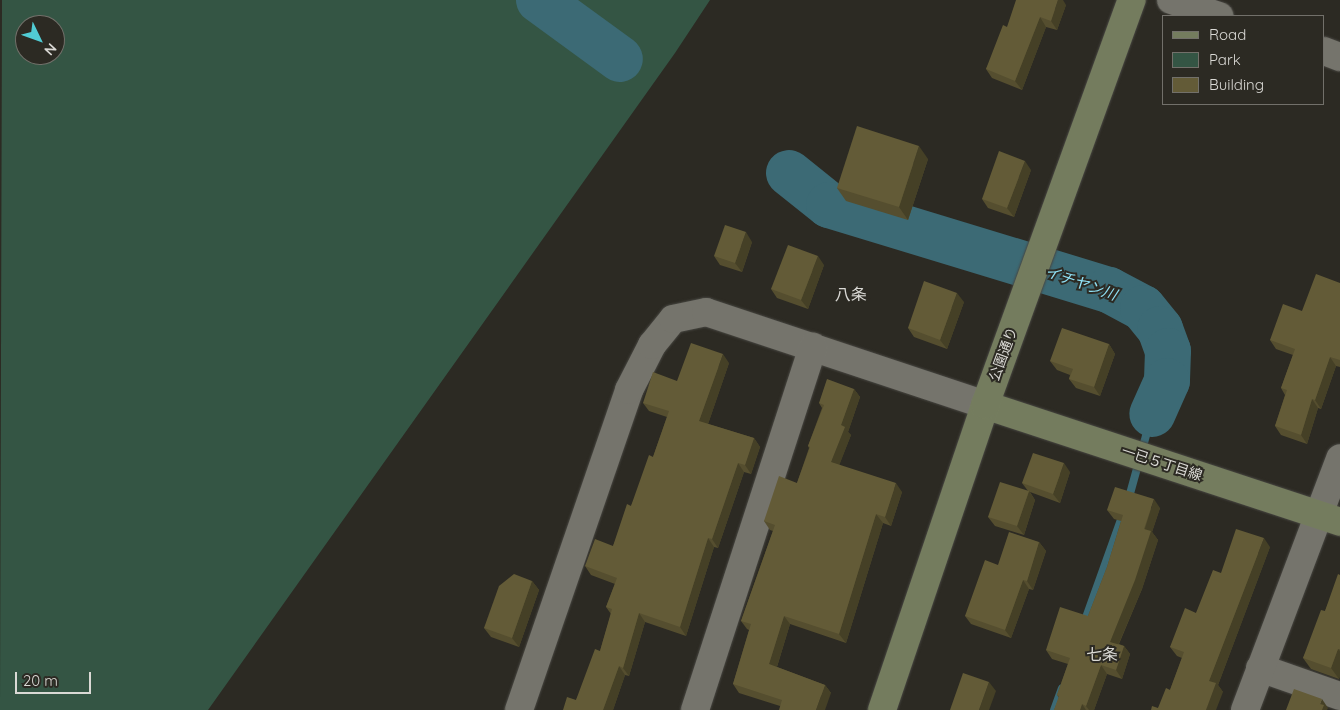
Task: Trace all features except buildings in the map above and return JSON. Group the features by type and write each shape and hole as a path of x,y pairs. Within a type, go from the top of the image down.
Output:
{"street":[{"name":"公園通り","path":"882,710 984,405 1132,0"},
{"path":"1171,0 1216,15"},
{"path":"1325,52 1340,57"},
{"path":"519,710 629,390 652,345 673,319 706,312 984,405"},
{"path":"695,710 813,347"},
{"name":"一已５丁目線","path":"984,405 1329,518"},
{"path":"1245,710 1260,668 1329,518 1340,458"},
{"path":"1260,668 1340,696"}],"green space":[{"path":"2,0 710,0 675,53 208,710 0,710"}],"waterway":[{"name":"イチヤン川","path":"539,0 620,59"},
{"name":"イチヤン川","path":"789,173 829,205 1109,290 1143,308 1160,329 1168,351 1167,381 1152,414"},
{"name":"イチヤン川","path":"1128,501 1152,414"},
{"name":"イチヤン川","path":"1084,623 1124,511"},
{"name":"イチヤン川","path":"1054,710 1062,688"}],"district":[{"name":"八条","path":"851,294"},
{"name":"七条","path":"1102,654"}]}
